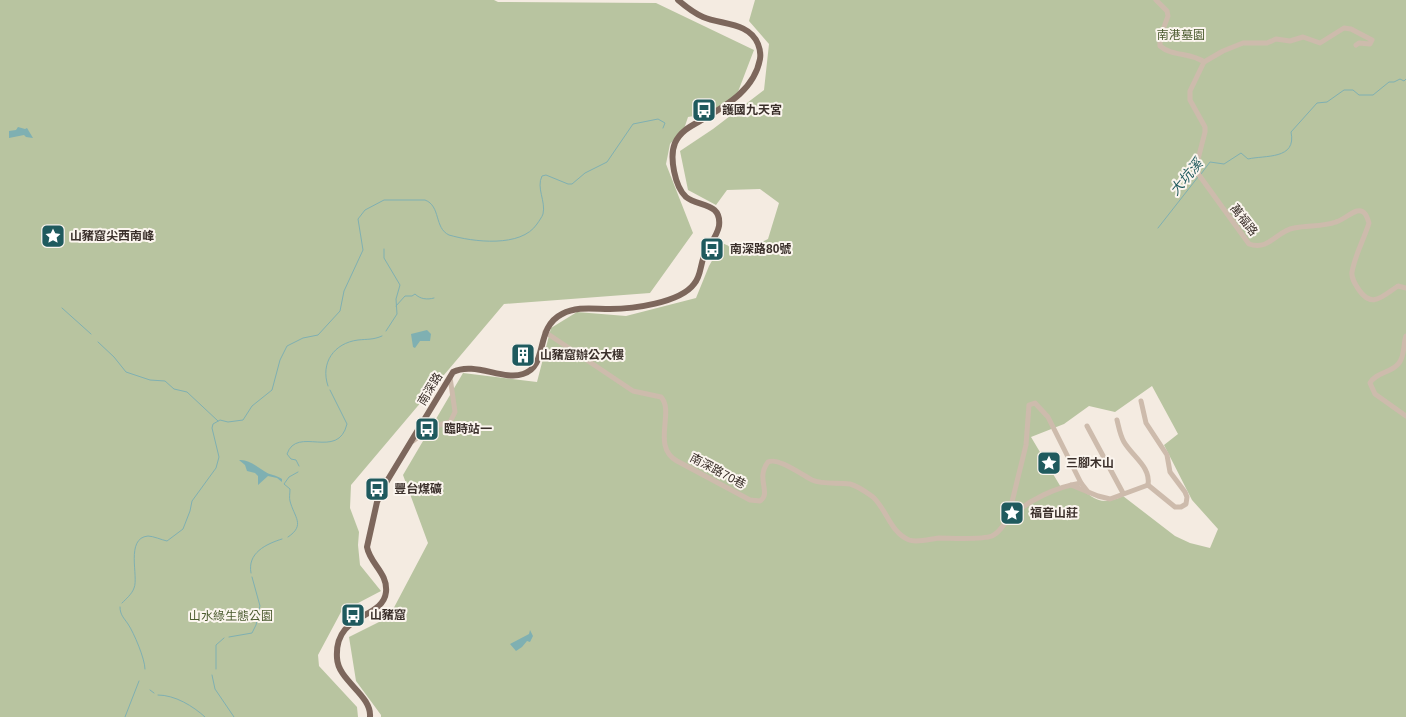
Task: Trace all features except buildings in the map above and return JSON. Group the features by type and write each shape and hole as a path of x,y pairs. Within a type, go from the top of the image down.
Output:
{"main road":[{"path":"545,332 558,316 571,310 580,308 619,309 639,307 682,295 695,284 700,274 703,259 719,228 718,217 710,207 690,200 683,194 675,172 673,150 681,134 738,97 753,77 761,58 761,51 755,38 745,29 703,17 678,0"},
{"name":"南深路","path":"370,717 370,710 366,703 341,671 337,661 337,649 340,637 356,619 384,602 386,581 369,554 367,547 380,494 453,372 462,367 515,375 524,374 532,369 538,361 545,332"}],"street":[{"path":"1156,0 1164,8 1168,16 1160,38 1160,46 1171,52 1197,57 1204,62 1242,43 1267,43 1276,39 1290,41 1303,37 1320,43 1344,28 1351,29 1372,40 1370,44 1356,45"},
{"name":"萬福路","path":"1204,62 1190,92 1190,100 1205,127 1196,167 1200,177 1249,244 1256,246 1265,245 1293,228 1338,222 1357,211 1362,212 1367,215 1369,223 1352,273 1354,282 1364,297 1370,300 1378,299 1398,286 1406,288"},
{"name":"南深路70巷","path":"545,332 633,391 662,398 666,405 665,441 669,455 750,500 760,501 764,497 766,493 762,473 766,464 772,460 815,481 849,484 859,488 879,504 899,534 913,541 992,536 1027,503 1070,485 1082,483"},
{"path":"1406,336 1399,364 1373,379 1370,383 1375,394 1406,416"},
{"path":"410,443 432,427 450,422 455,412 450,377"},
{"path":"1141,401 1146,423 1166,455 1170,472 1185,492 1187,497 1186,504 1181,507 1175,507 1148,485"},
{"path":"1008,519 1026,445 1029,405 1035,403 1048,417 1088,492"},
{"path":"1117,420 1125,444 1142,464 1149,477 1148,485"},
{"path":"1086,426 1123,493"},
{"path":"1070,485 1110,499 1148,485"}],"green space":[{"name":"山水綠生態公園","path":"0,0 494,0 498,2 656,3 754,50 736,97 705,114 688,117 684,129 670,144 666,164 693,233 650,293 504,304 351,485 350,508 359,532 360,565 381,591 341,612 318,655 319,666 357,707 358,717 0,717"},
{"name":"南港墓園","path":"755,0 1406,0 1406,717 381,717 356,681 349,637 389,617 428,543 403,475 463,373 537,382 551,328 577,312 626,316 696,298 709,266 722,243 743,252 768,239 779,203 760,189 727,190 716,205 688,190 680,151 713,129 764,90 769,44 749,21","holes":["1152,386 1178,434 1164,445 1192,500 1218,529 1210,548 1190,543 1175,536 1123,496 1109,501 1098,500 1076,483 1062,489 1031,437 1064,424 1089,406 1115,412"]}],"water":[{"path":"18,127 27,128 33,138 24,135 9,138 9,131 16,130"},
{"path":"427,330 431,334 430,341 420,341 415,348 413,347 411,334"},
{"path":"239,460 252,463 282,479 282,482 277,478 268,476 258,485 258,476 247,471 245,465"},
{"path":"530,630 533,636 530,642 527,641 516,651 510,644 529,634"}],"waterway":[{"name":"大坑溪","path":"1201,174 1210,162 1224,164 1241,153 1248,159 1285,152 1292,141 1291,132 1317,103 1327,102 1344,90 1353,90 1359,95 1373,95 1389,82 1400,79 1404,81 1406,79"},
{"path":"122,603 134,588 134,559 137,543 141,538 148,536 167,541 183,529 192,501 216,468 219,457 212,428 213,424 220,420 228,422 243,420 252,406 272,390 280,360 287,346 303,338 318,335 340,311 344,291 363,250 358,219 365,210 384,200 425,200 433,207 441,227 449,235 483,241 508,240 520,237 530,232 543,214 544,209 540,185 542,176 546,175 572,184 585,173 607,162 633,124 658,119 665,123 663,128"},
{"name":"大坑溪","path":"1158,228 1198,177"},
{"path":"384,249 384,258 400,285 396,299 397,314 386,331"},
{"path":"396,306 405,296 415,294 424,299 434,298"},
{"path":"62,308 91,334"},
{"path":"328,386 326,370 328,362 336,350 349,342 382,336"},
{"path":"98,342 126,372 150,380 165,381 174,389 187,392 218,421"},
{"path":"299,466 296,460 291,459 287,454 292,446 299,442 327,442 335,440 342,435 347,424 330,390"},
{"path":"288,537 298,525 290,500 290,489 284,484 289,477 298,472"},
{"path":"251,573 252,560 259,550 282,539"},
{"path":"252,577 260,606 258,612"},
{"path":"120,607 121,614 139,646 145,669"},
{"path":"229,637 252,633 258,616"},
{"path":"216,669 216,645 224,638"},
{"path":"212,675 215,689 234,717"},
{"path":"125,717 139,681"},
{"path":"150,690 154,693"},
{"path":"158,695 164,695 183,702 205,717"}],"place":[{"name":"護國九天宮","path":"704,110"},
{"name":"山豬窟尖西南峰","path":"53,236"},
{"name":"南深路80號","path":"712,249"},
{"name":"山豬窟辦公大樓","path":"523,355"},
{"name":"臨時站一","path":"427,429"},
{"name":"三腳木山","path":"1049,463"},
{"name":"豐台煤礦","path":"377,489"},
{"name":"福音山莊","path":"1012,513"},
{"name":"山豬窟","path":"353,615"}]}
